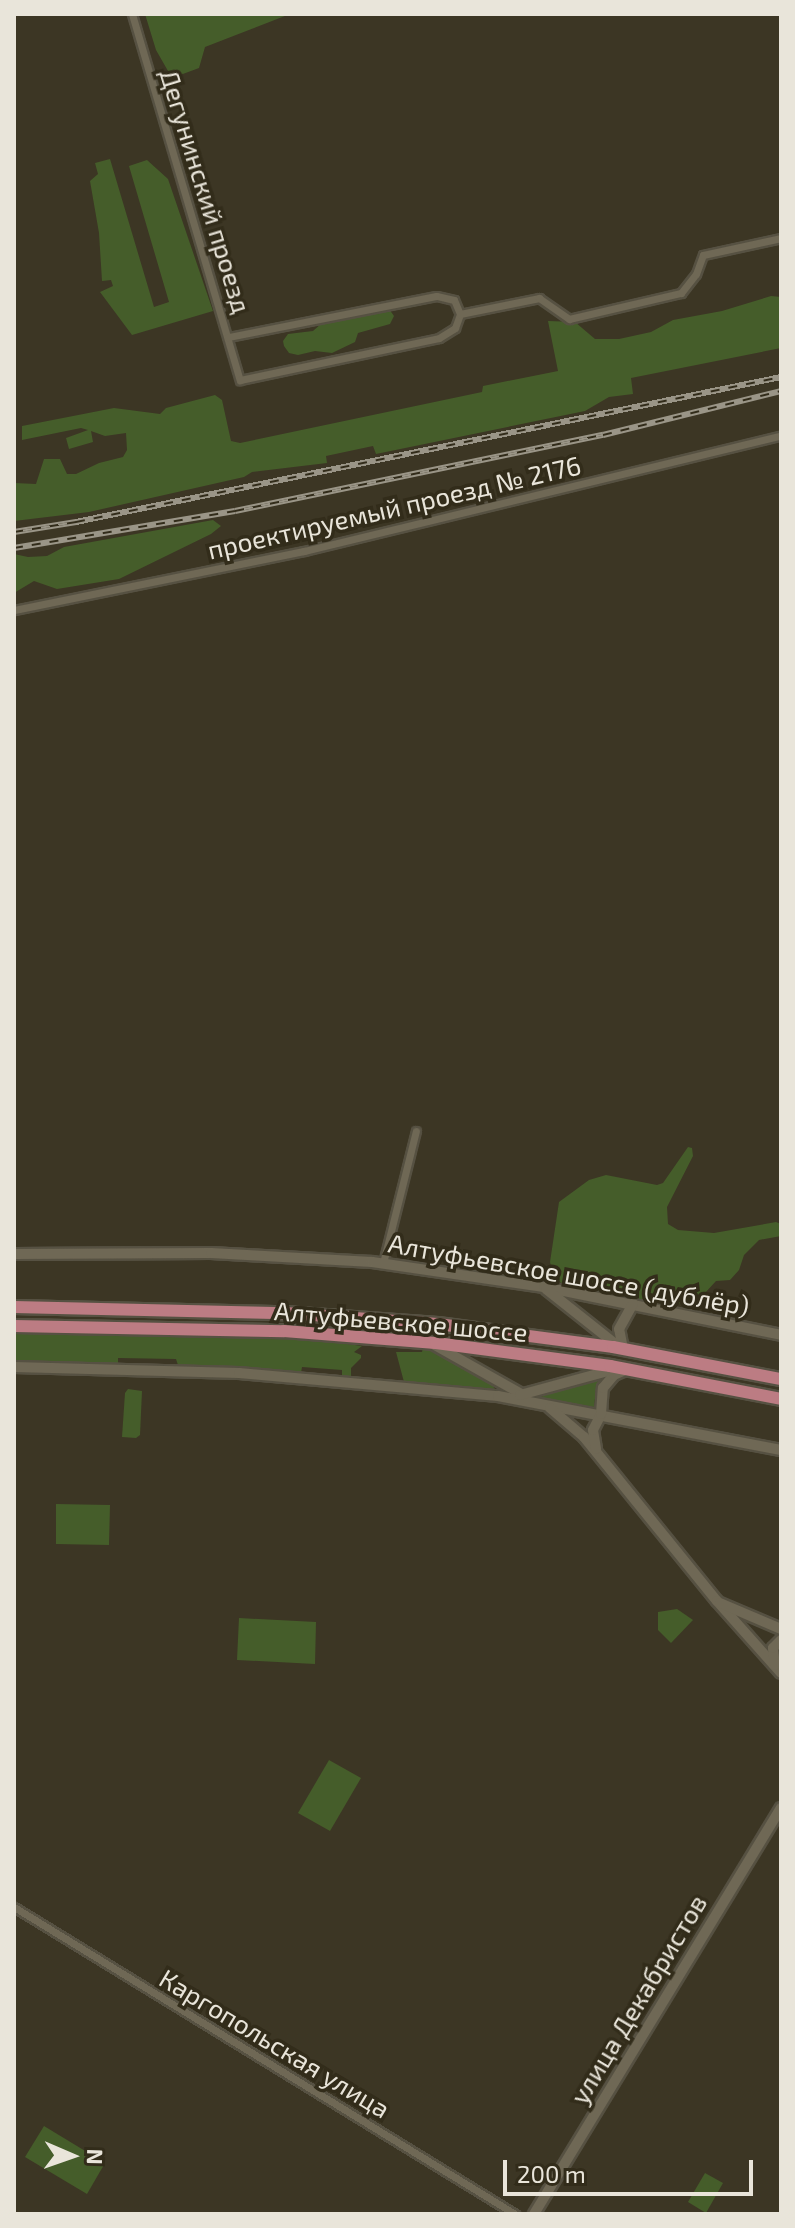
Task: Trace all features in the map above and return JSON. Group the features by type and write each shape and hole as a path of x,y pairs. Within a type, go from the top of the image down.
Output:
{"main road":[{"name":"Алтуфьевское шоссе (дублёр)","path":"14,1254 211,1253 383,1263 544,1287 781,1335"},
{"path":"544,1287 623,1349"},
{"path":"623,1349 619,1329 633,1304"},
{"name":"Алтуфьевское шоссе","path":"14,1307 335,1315 489,1329 623,1349 781,1379"},
{"name":"Алтуфьевское шоссе","path":"14,1326 284,1331 429,1342 628,1369 781,1399"},
{"path":"429,1342 563,1416 599,1454 717,1601 779,1671"},
{"path":"14,1367 239,1373 506,1397 781,1450"},
{"path":"506,1397 523,1395 598,1372 628,1369"},
{"path":"599,1454 593,1434 601,1414 601,1393 614,1375 628,1369"},
{"path":"717,1601 781,1629"},
{"path":"779,1671 773,1648 781,1640"},
{"name":"улица Декабристов","path":"534,2214 781,1808"}],"street":[{"name":"Дегунинский проезд","path":"132,14 240,380 439,338 455,328 460,314"},
{"path":"228,337 436,296 454,300 460,314 539,298 569,319 681,293 696,274 703,255 781,238"},
{"name":"проектируемый проезд № 2176","path":"14,610 304,551 781,436"},
{"path":"383,1263 416,1131"},
{"name":"Каргопольская улица","path":"14,1907 515,2214"}],"green space":[{"path":"145,14 290,14 205,47 199,68 172,78 156,50"},
{"path":"110,159 154,307 169,302 129,166 147,160 168,179 213,311 132,335 100,292 113,286 111,280 102,281 99,233 90,181 98,174 95,163"},
{"path":"771,296 781,297 781,348 631,378 633,394 609,397 585,411 376,454 373,446 326,456 327,463 252,472 244,477 89,512 14,521 14,483 36,484 44,459 60,459 67,474 76,474 99,463 123,457 127,450 126,433 105,436 91,431 93,442 69,449 66,438 88,430 81,428 22,440 22,426 114,408 160,414 166,408 215,395 222,400 231,441 240,443 482,392 483,386 558,371 548,321 575,322 595,339 619,339 651,332 673,320 722,311"},
{"path":"389,309 394,316 390,324 358,333 355,342 332,353 315,351 298,355 289,353 284,346 283,341 288,334 313,331 322,323"},
{"path":"213,520 221,526 211,534 119,579 57,589 34,581 14,593 14,554 47,556 64,547"},
{"path":"688,1147 692,1148 693,1156 667,1207 668,1224 678,1230 714,1233 776,1222 781,1224 781,1236 759,1240 744,1255 739,1270 730,1280 716,1281 705,1293 670,1307 562,1284 553,1274 550,1262 559,1202 589,1180 606,1175 657,1185 663,1183"},
{"path":"14,1331 300,1336 339,1338 340,1343 362,1346 354,1352 361,1358 351,1368 351,1377 342,1376 342,1370 302,1367 301,1373 178,1365 176,1359 118,1358 118,1364 14,1362"},
{"path":"423,1347 491,1383 495,1389 404,1382 396,1352 422,1352"},
{"path":"604,1375 596,1390 594,1407 537,1398"},
{"path":"128,1389 142,1391 140,1435 136,1438 122,1437 125,1393"},
{"path":"56,1504 110,1505 109,1545 56,1544"},
{"path":"677,1609 693,1620 671,1643 658,1630 658,1612"},
{"path":"239,1618 316,1622 315,1664 237,1660"},
{"path":"329,1760 361,1778 330,1831 298,1813"},
{"path":"44,2126 105,2163 87,2194 25,2157"},
{"path":"705,2173 723,2183 706,2213 688,2202"}],"railway":[{"path":"14,532 76,522 781,377"},
{"path":"14,548 235,511 603,435 781,391"}]}
